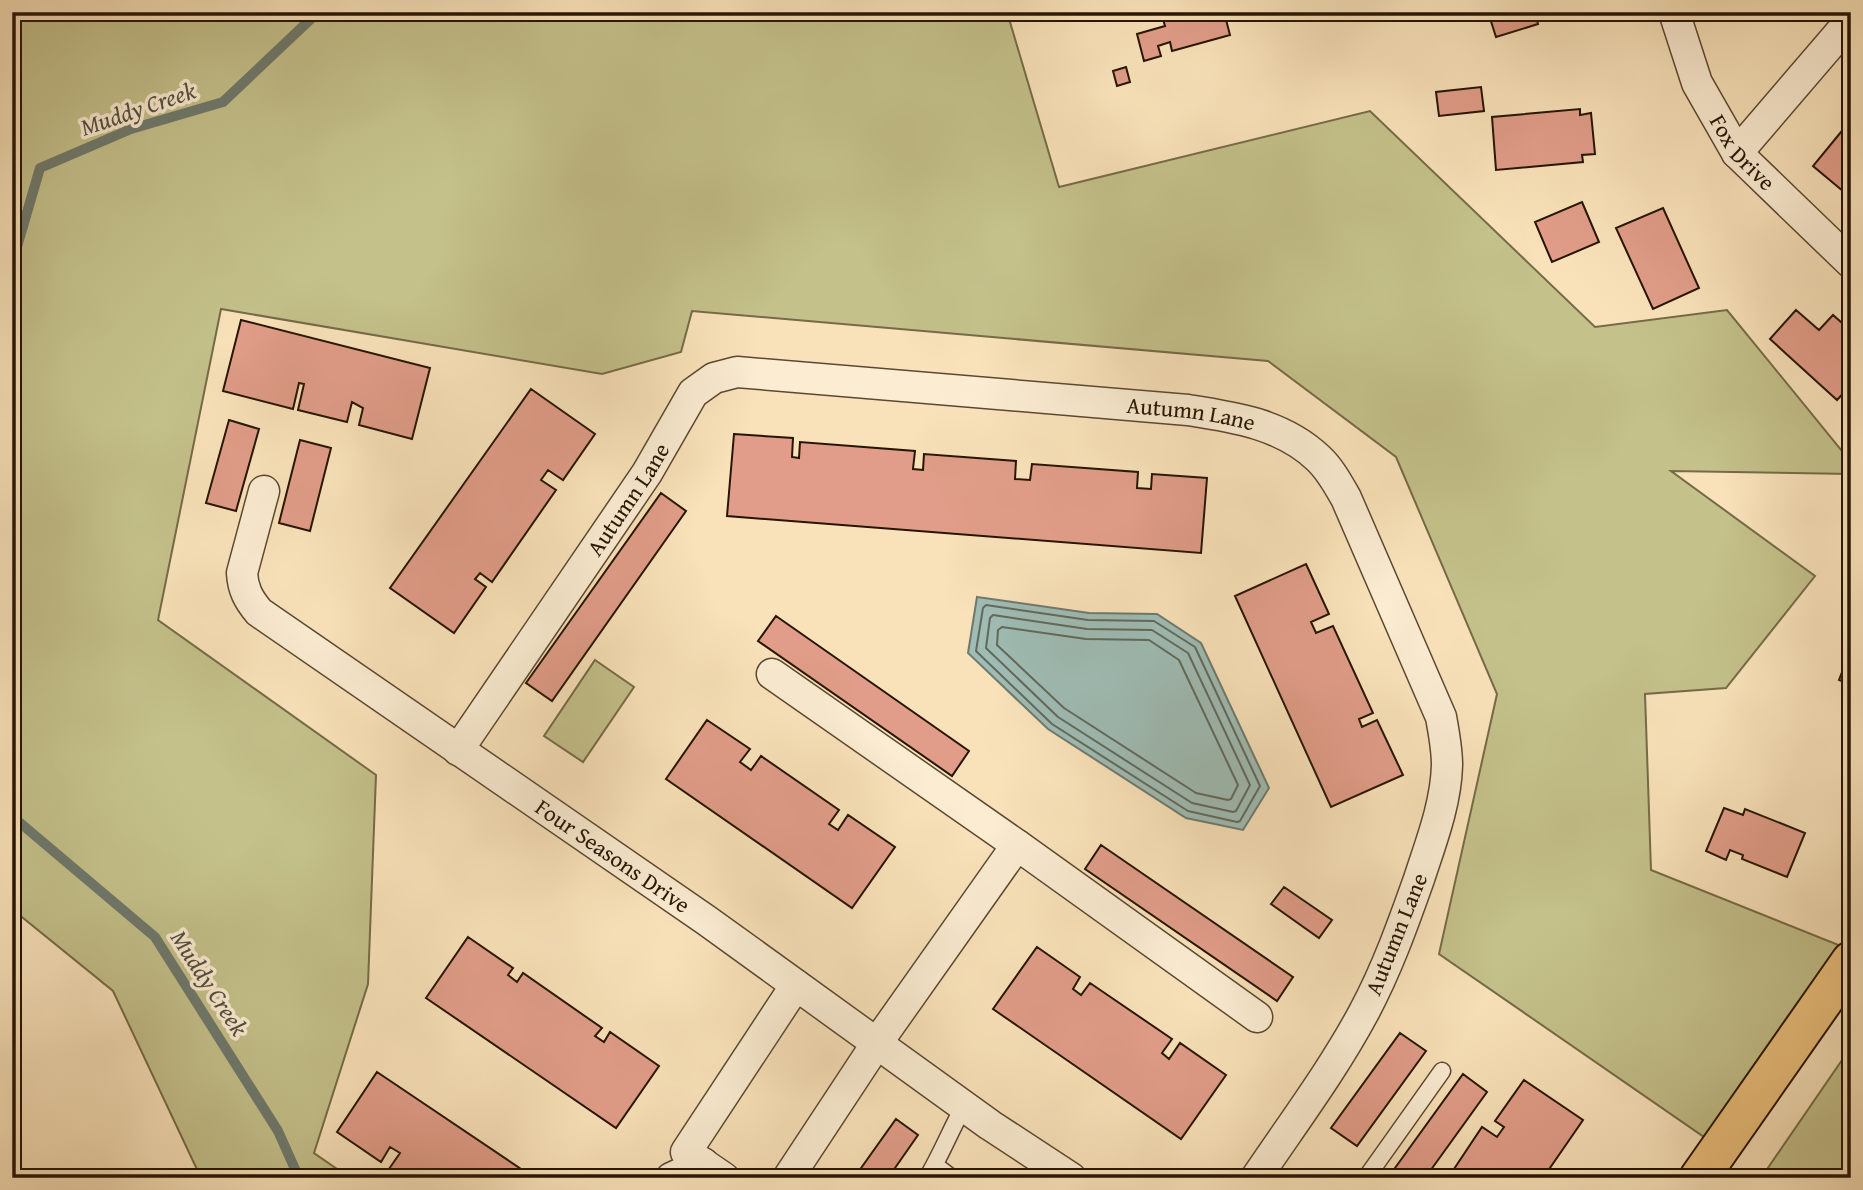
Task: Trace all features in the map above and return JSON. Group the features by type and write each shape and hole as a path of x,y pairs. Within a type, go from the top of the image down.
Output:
{"main road":[{"path":"1699,1178 1851,961"}],"street":[{"name":"Fox Drive","path":"1674,12 1697,83 1737,153 1851,263"},
{"path":"1737,153 1851,20"},
{"name":"Autumn Lane","path":"458,750 648,473 693,393 714,379 737,372 1188,410 1235,417 1280,432 1319,459 1346,498 1441,718 1447,764 1445,788 1434,835 1395,948 1364,1012 1327,1074 1256,1178"},
{"name":"Four Seasons Drive","path":"264,491 242,573 248,599 259,612 696,913 964,1106 1071,1178"},
{"path":"772,674 1257,1017"},
{"path":"788,1178 877,1043 1017,845"},
{"path":"714,1171 686,1152 796,985"},
{"path":"671,1178 714,1171"}],"lane":[{"path":"1366,1178 1442,1071"},
{"path":"952,1178 931,1172 964,1106"}],"shaded area":[{"path":"12,12 1007,12 1059,187 1370,111 1595,327 1727,310 1851,462 1851,474 1671,471 1815,576 1726,688 1645,694 1651,870 1851,950 1720,1148 1439,954 1497,694 1396,457 1268,361 692,311 681,352 602,374 221,309 158,620 376,775 368,984 314,1153 350,1178 201,1178 113,991 12,909"},
{"path":"595,660 634,687 583,762 544,736"},
{"path":"1851,1047 1851,1178 1761,1178"}],"water":[{"path":"977,597 1089,613 1157,614 1201,643 1269,788 1243,830 1186,818 1048,729 968,653"}],"building":[{"path":"1161,12 1224,12 1230,35 1172,51 1170,42 1158,46 1161,56 1144,61 1137,34 1165,26"},
{"path":"1488,12 1535,12 1538,24 1496,37"},
{"path":"1126,67 1130,82 1117,86 1113,71"},
{"path":"1481,87 1484,111 1439,116 1436,92"},
{"path":"1580,109 1580,115 1591,113 1595,154 1582,155 1583,162 1496,170 1492,117"},
{"path":"1841,132 1851,140 1850,197 1813,166"},
{"path":"1582,202 1599,242 1552,262 1535,222"},
{"path":"1663,208 1699,288 1653,309 1616,228"},
{"path":"1796,310 1819,330 1833,315 1851,331 1851,385 1837,400 1770,339"},
{"path":"241,320 430,368 412,439 359,425 363,408 352,402 347,422 298,410 304,384 299,383 293,409 223,391"},
{"path":"531,389 595,434 563,480 548,470 541,480 556,490 492,582 480,573 475,579 486,587 454,633 390,588"},
{"path":"229,420 259,429 236,511 206,503"},
{"path":"734,434 793,438 792,457 799,458 800,442 915,451 913,469 923,470 924,454 1016,461 1015,479 1030,480 1032,464 1138,472 1137,488 1151,489 1152,474 1207,478 1201,553 727,516"},
{"path":"300,440 331,448 310,531 279,523"},
{"path":"661,493 686,511 552,701 526,683"},
{"path":"1306,564 1329,614 1311,622 1316,633 1333,626 1373,713 1359,719 1362,727 1377,720 1403,775 1331,807 1235,596"},
{"path":"776,616 969,751 952,776 758,641"},
{"path":"1851,649 1851,685 1839,680"},
{"path":"707,720 750,749 740,762 751,770 761,756 839,810 829,824 838,830 848,815 895,847 852,908 666,779"},
{"path":"1724,808 1743,815 1745,809 1805,833 1787,877 1742,859 1743,855 1730,850 1726,860 1706,851"},
{"path":"1101,845 1293,977 1277,1001 1085,869"},
{"path":"1284,887 1332,920 1319,938 1271,904"},
{"path":"468,937 513,968 508,975 517,982 523,973 602,1028 595,1036 604,1042 610,1032 659,1066 616,1128 426,998"},
{"path":"1037,947 1080,977 1073,989 1081,995 1090,983 1172,1039 1162,1053 1169,1059 1180,1043 1226,1075 1181,1139 993,1009"},
{"path":"1400,1033 1426,1051 1357,1146 1331,1128"},
{"path":"377,1072 527,1173 524,1178 402,1178 389,1169 400,1153 390,1147 381,1162 337,1132"},
{"path":"1463,1074 1487,1092 1425,1178 1408,1178 1395,1168"},
{"path":"1524,1080 1583,1120 1543,1178 1448,1178 1482,1127 1497,1137 1504,1127 1495,1121"},
{"path":"896,1119 918,1135 888,1178 854,1178"}],"waterway":[{"name":"Muddy Creek","path":"12,264 40,168 131,129 223,102 315,15 315,12"},
{"name":"Muddy Creek","path":"12,816 155,937 278,1131 299,1178"}]}
